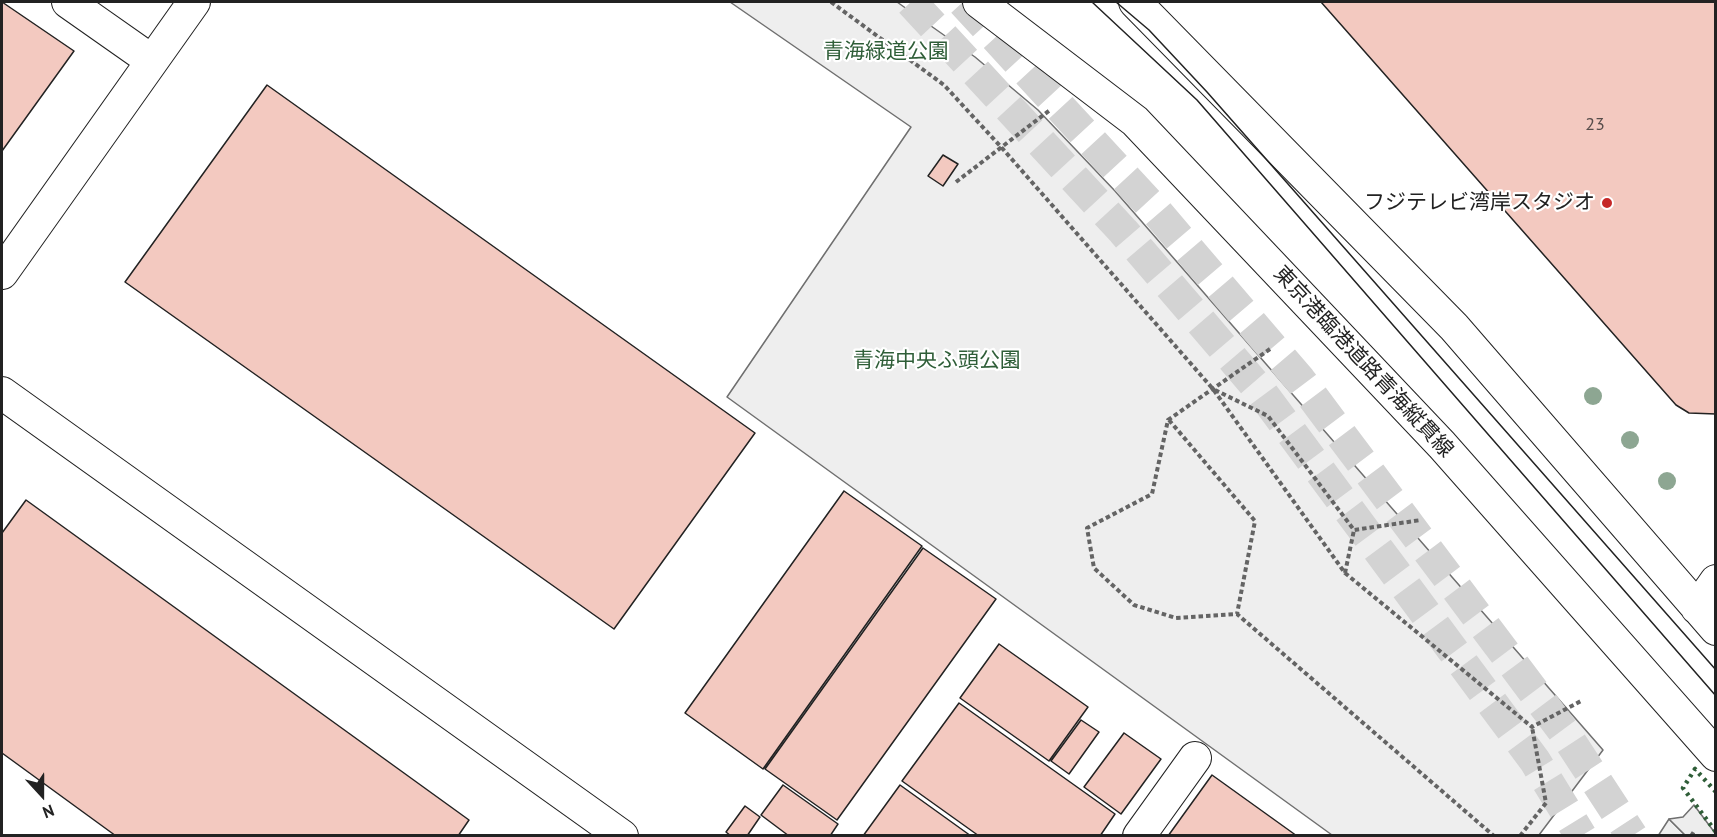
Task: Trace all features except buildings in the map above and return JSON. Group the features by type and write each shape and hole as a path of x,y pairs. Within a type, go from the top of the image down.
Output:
{"street":[{"path":"68,2 152,61"},
{"path":"2,273 194,2"},
{"name":"東京港臨港道路青海縦貫線","path":"979,2 1135,121 1442,445 1716,755"},
{"path":"1016,2 1135,121"},
{"path":"1152,7 1454,327 1706,618"},
{"path":"2,393 622,836"},
{"path":"1706,618 1716,581"},
{"path":"1138,836 1195,758"}],"path":[{"path":"831,2 944,85 1002,148 1213,389 1345,573 1532,727 1545,803 1520,836"},
{"path":"956,182 1050,110"},
{"path":"1270,349 1168,420 1152,494 1087,528 1094,568 1134,605 1176,618 1237,614 1494,836"},
{"path":"1213,389 1268,416 1354,530 1345,573"},
{"path":"1168,420 1255,521 1237,614"},
{"path":"1354,530 1421,520"},
{"path":"1532,727 1581,701"},
{"path":"1691,836 1695,830"}],"green space":[{"name":"青海中央ふ頭公園","path":"730,2 897,2 975,57 1038,110 1115,191 1603,750 1539,835 1332,835 727,397 911,127"},
{"path":"1669,819 1685,835 1658,836"}],"shaded area":[{"path":"1694,805 1715,835 1685,835 1669,819 1683,817"}],"tunnel":[{"path":"911,2 1123,231 1262,393 1535,761 1581,836"},
{"path":"963,2 1155,210 1300,380 1564,732 1632,836"}],"tram line":[{"path":"1092,2 1197,100 1716,696"},
{"path":"1116,2 1149,30 1207,92 1716,670"}],"hedge":[{"path":"1716,792 1695,769 1683,788 1716,832"}],"place":[{"name":"フジテレビ湾岸スタジオ","path":"1607,203"}],"park label":[{"name":"青海緑道公園","path":"886,52"}]}
